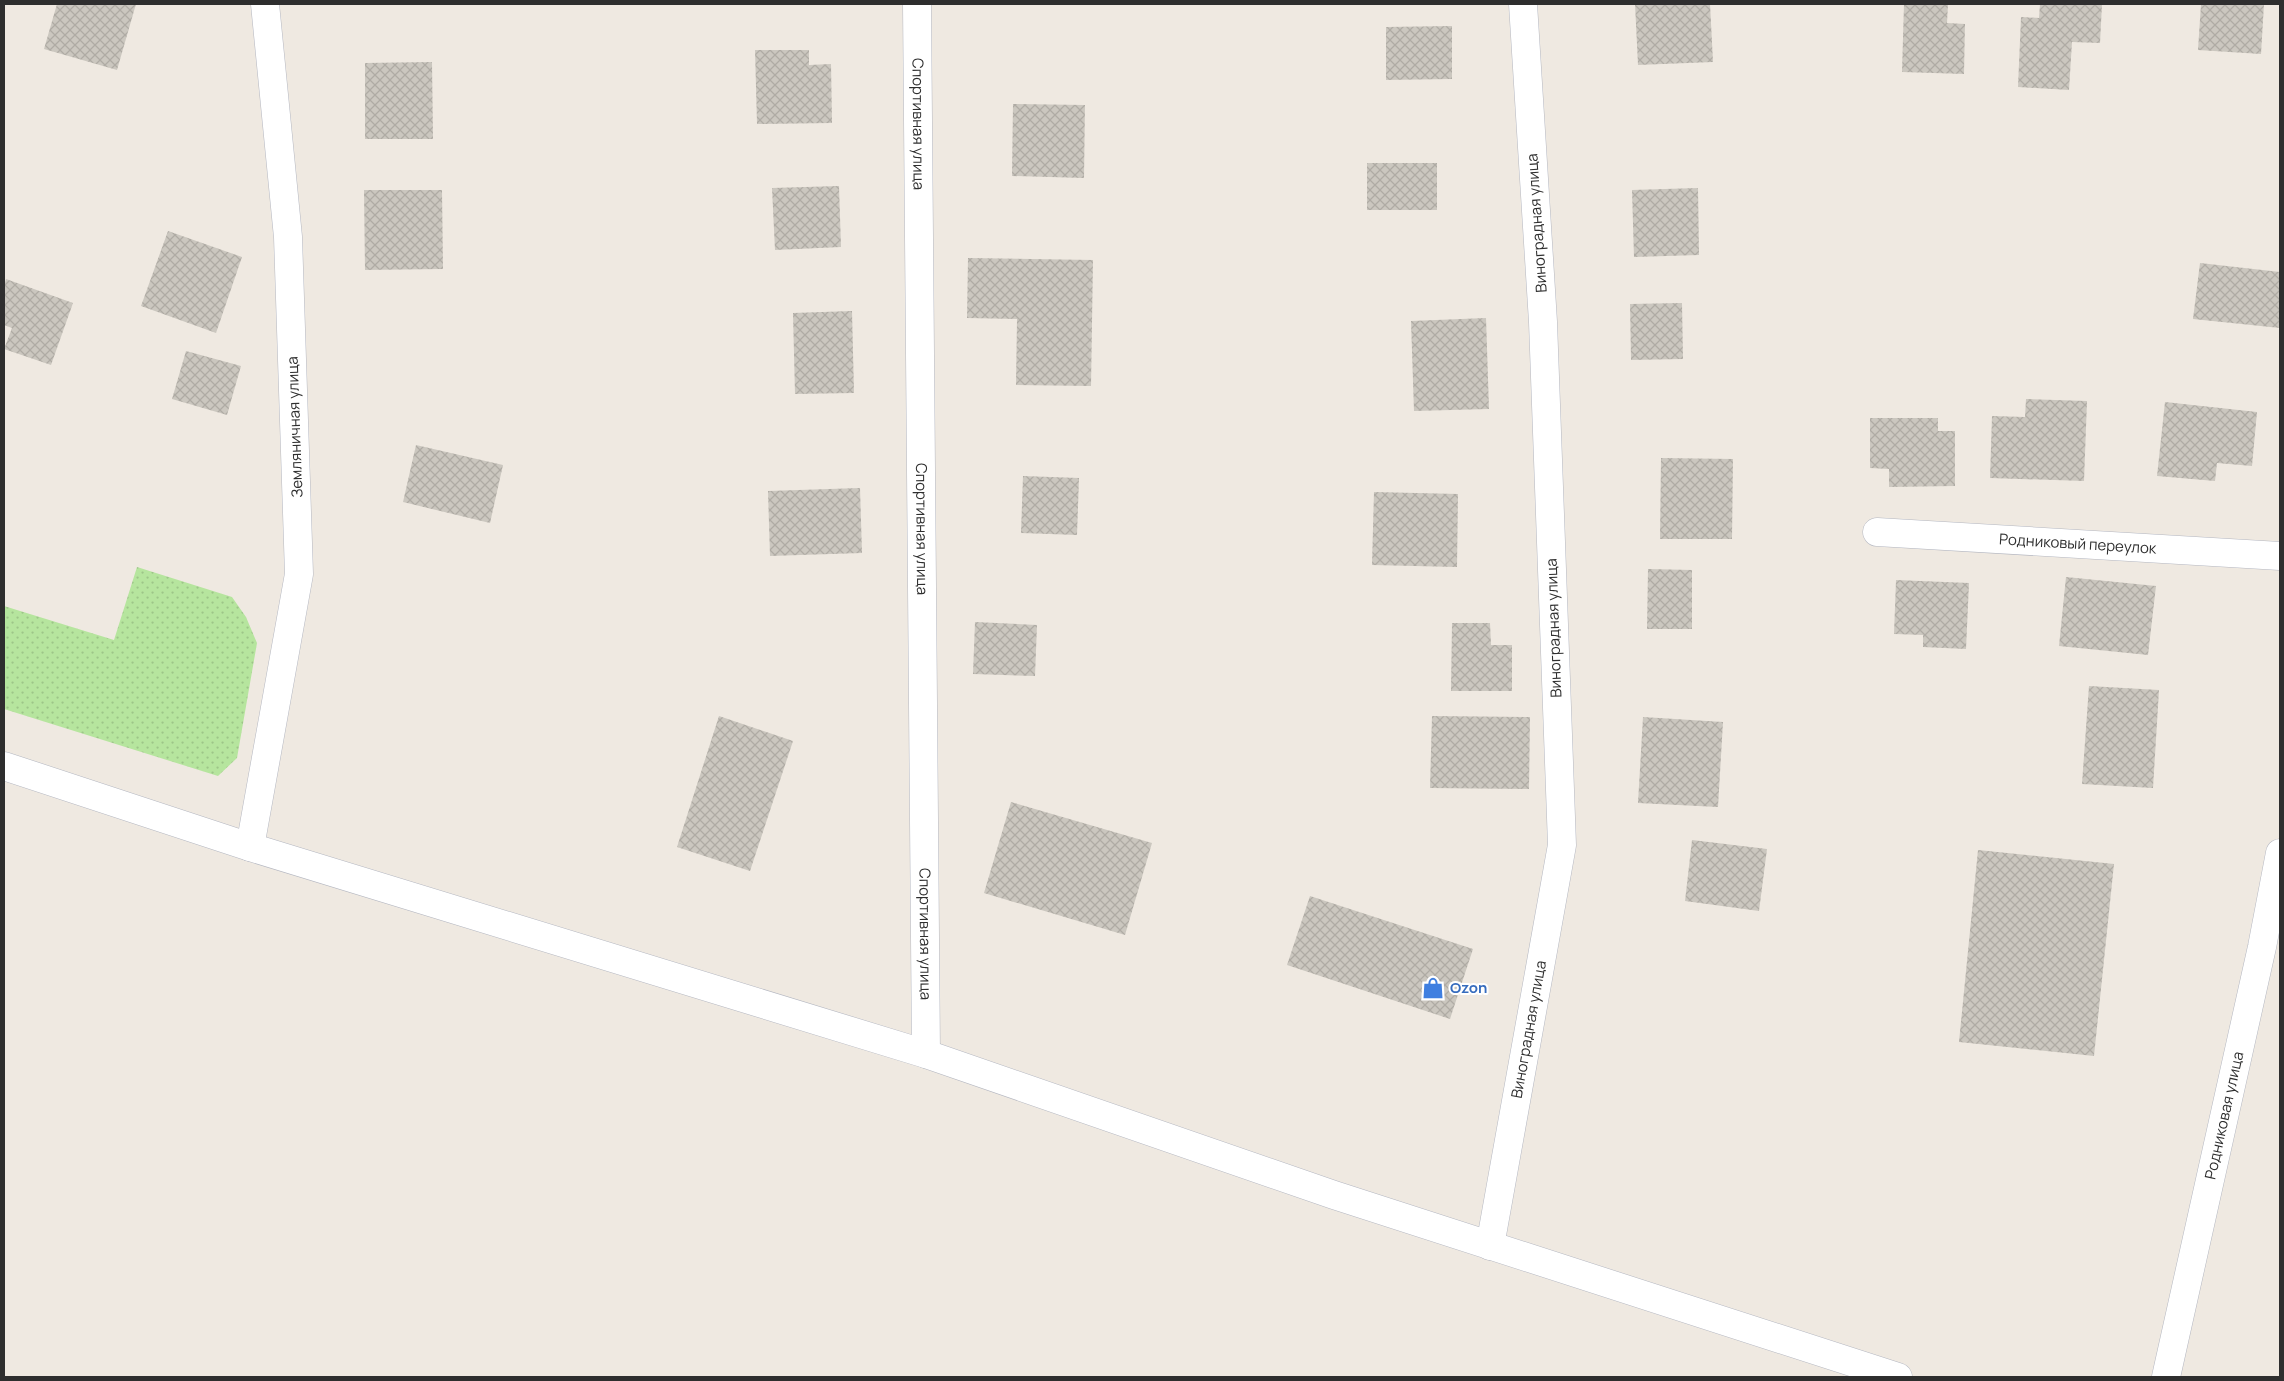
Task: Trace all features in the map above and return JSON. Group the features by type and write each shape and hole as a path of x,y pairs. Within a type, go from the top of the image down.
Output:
{"street":[{"name":"Земляничная улица","path":"250,847 299,574 288,237 265,4"},
{"name":"Спортивная улица","path":"917,4 926,1054"},
{"name":"Виноградная улица","path":"1490,1246 1562,845 1543,322 1523,4"},
{"name":"Родниковый переулок","path":"1877,532 2280,556"},
{"path":"4,766 250,847 926,1054 1334,1195 1898,1377"},
{"name":"Родниковая улица","path":"2166,1377 2271,950 2280,853"}],"green space":[{"path":"137,567 232,597 246,617 257,643 237,758 218,776 4,709 4,606 114,640"}],"building":[{"path":"57,4 136,4 117,70 44,49"},
{"path":"1635,4 1710,4 1713,62 1638,65"},
{"path":"1904,4 1948,4 1947,23 1965,24 1964,74 1902,72"},
{"path":"2040,4 2102,4 2100,43 2072,42 2069,90 2018,87 2021,17 2039,18"},
{"path":"2201,4 2264,4 2261,54 2198,50"},
{"path":"1452,26 1452,79 1386,80 1386,27"},
{"path":"755,50 809,50 809,65 831,64 832,123 757,124"},
{"path":"432,62 433,139 365,139 365,63"},
{"path":"1013,104 1085,105 1084,178 1012,176"},
{"path":"1367,163 1437,163 1437,210 1367,210"},
{"path":"839,186 841,247 775,250 772,188"},
{"path":"1698,188 1699,255 1634,257 1632,190"},
{"path":"364,190 442,190 443,269 365,270"},
{"path":"168,231 242,257 216,333 141,306"},
{"path":"968,258 1093,260 1091,386 1016,385 1017,319 967,318"},
{"path":"2200,263 2280,272 2280,328 2193,319"},
{"path":"6,279 73,303 51,365 4,349 12,328 4,325 4,286"},
{"path":"1682,303 1683,359 1631,360 1630,304"},
{"path":"852,311 854,393 795,394 793,313"},
{"path":"1486,318 1489,409 1414,411 1411,321"},
{"path":"186,351 241,366 227,415 172,399"},
{"path":"2026,399 2087,401 2084,481 1990,478 1992,416 2025,417"},
{"path":"2165,402 2257,412 2252,466 2217,463 2215,481 2157,476"},
{"path":"1870,418 1938,418 1938,431 1955,431 1955,486 1889,487 1889,469 1870,468"},
{"path":"416,445 503,465 490,523 403,502"},
{"path":"1661,458 1733,459 1732,539 1660,539"},
{"path":"1023,476 1079,478 1077,535 1021,533"},
{"path":"860,488 862,553 770,556 768,491"},
{"path":"1374,492 1458,494 1457,567 1372,565"},
{"path":"1648,569 1692,570 1692,629 1647,629"},
{"path":"2066,577 2156,586 2148,655 2059,646"},
{"path":"1896,580 1969,583 1966,649 1923,647 1923,635 1894,634"},
{"path":"975,622 1037,625 1035,676 973,674"},
{"path":"1452,623 1490,623 1491,645 1512,645 1512,691 1451,691"},
{"path":"2089,686 2159,690 2153,788 2082,784"},
{"path":"719,716 793,741 750,871 677,847"},
{"path":"1432,716 1530,717 1529,789 1430,788"},
{"path":"1643,717 1723,722 1718,807 1638,803"},
{"path":"1011,802 1152,843 1125,935 984,893"},
{"path":"1692,840 1767,849 1759,911 1685,901"},
{"path":"1978,850 2114,864 2094,1056 1959,1042"},
{"path":"1310,896 1473,949 1450,1019 1287,965"}],"place":[{"name":"Ozon","path":"1433,988"}]}
